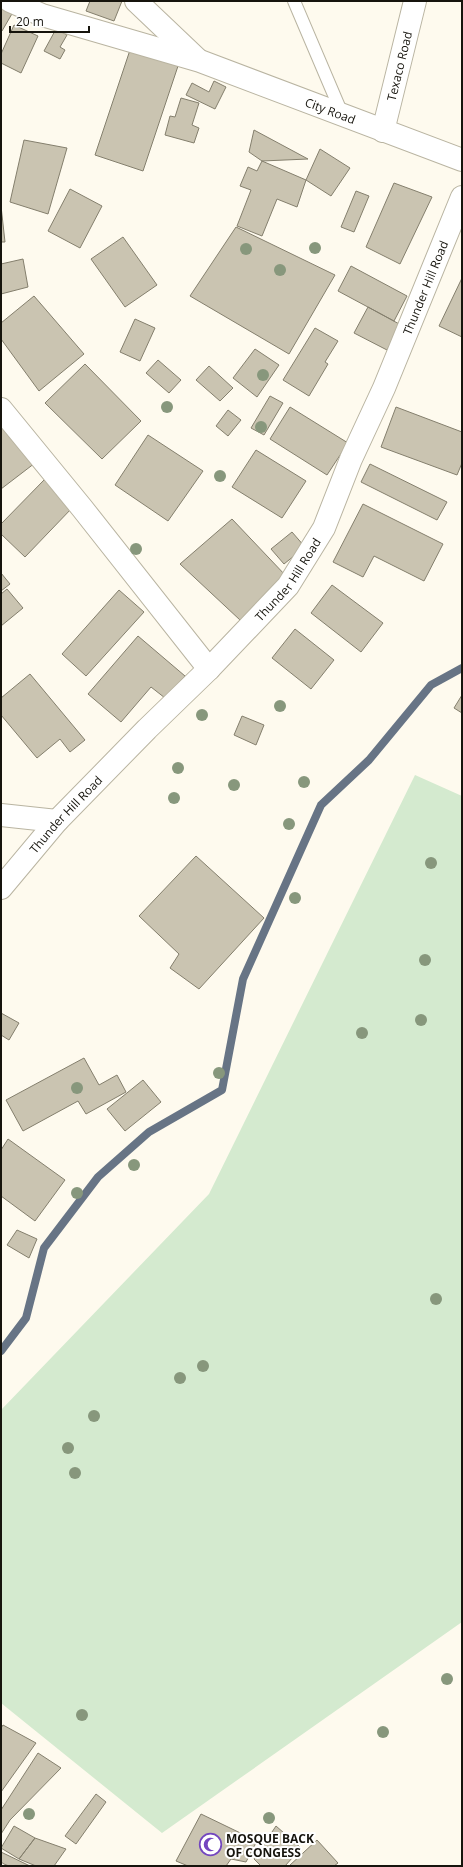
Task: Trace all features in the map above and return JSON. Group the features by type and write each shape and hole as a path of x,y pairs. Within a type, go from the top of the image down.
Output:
{"street":[{"name":"City Road","path":"10,1 42,15 200,61 462,160"},
{"path":"136,1 200,61"},
{"name":"Texaco Road","path":"383,131 415,1"},
{"name":"Thunder Hill Road","path":"1,888 57,822 147,729 209,669 288,586 324,528 351,459 384,388 462,197"},
{"path":"1,409 82,508 209,669"},
{"path":"1,815 57,822"}],"lane":[{"path":"294,1 343,116"}],"green space":[{"path":"415,775 462,796 462,1622 162,1833 1,1703 1,1410 209,1194"}],"building":[{"path":"90,1 122,1 114,21 86,11"},
{"path":"1,5 13,12 2,31 1,31"},
{"path":"14,25 38,36 21,73 1,63 1,54"},
{"path":"56,29 67,35 60,47 65,50 60,59 44,51"},
{"path":"131,47 179,63 143,171 95,155"},
{"path":"214,81 226,87 215,109 186,95 192,83 209,92"},
{"path":"181,98 199,103 192,125 199,128 194,143 165,135 170,116 175,117"},
{"path":"254,130 308,159 262,161 249,152"},
{"path":"24,140 67,148 48,214 10,202"},
{"path":"320,149 350,168 331,196 306,180"},
{"path":"262,161 306,180 297,207 277,199 262,236 237,226 251,190 240,186 248,167 257,171"},
{"path":"394,183 432,197 400,264 366,247"},
{"path":"70,189 102,206 80,248 48,231"},
{"path":"356,191 369,196 354,232 341,227"},
{"path":"1,206 5,242 1,242"},
{"path":"236,227 335,275 289,354 190,296"},
{"path":"123,237 157,285 125,307 91,259"},
{"path":"23,259 28,287 1,294 1,264"},
{"path":"351,266 407,296 394,321 338,291"},
{"path":"462,278 462,337 439,326"},
{"path":"34,296 84,354 39,391 1,339 1,323"},
{"path":"368,307 401,325 387,350 354,333"},
{"path":"135,319 155,328 140,361 120,352"},
{"path":"315,328 338,341 325,362 328,364 309,396 283,380"},
{"path":"255,349 279,365 257,397 233,378"},
{"path":"158,360 181,380 169,393 146,373"},
{"path":"85,364 141,421 102,459 45,403"},
{"path":"209,366 233,388 220,401 196,380"},
{"path":"270,396 283,403 264,435 251,428"},
{"path":"290,407 348,443 327,475 270,439"},
{"path":"396,407 462,432 462,463 457,475 381,447"},
{"path":"228,410 241,420 228,436 216,426"},
{"path":"1,419 35,463 1,489"},
{"path":"148,435 203,471 168,521 115,485"},
{"path":"256,450 306,481 282,518 232,487"},
{"path":"370,464 447,502 437,520 361,482"},
{"path":"44,480 73,507 25,557 1,534 1,524"},
{"path":"363,504 443,544 424,581 374,556 363,577 333,562"},
{"path":"232,519 287,577 240,620 180,564"},
{"path":"292,532 305,547 284,564 271,549"},
{"path":"1,573 10,584 1,591"},
{"path":"332,585 383,623 361,652 311,613"},
{"path":"7,589 23,608 1,626 1,594"},
{"path":"119,590 144,612 86,676 62,654"},
{"path":"295,629 334,660 311,689 272,658"},
{"path":"138,636 185,676 165,698 151,687 121,722 88,694"},
{"path":"30,674 85,740 70,752 60,739 37,758 1,715 1,698"},
{"path":"462,695 462,713 454,708"},
{"path":"242,716 264,725 256,745 234,735"},
{"path":"196,856 264,918 199,989 170,968 179,954 139,916"},
{"path":"1,1013 19,1023 9,1040 1,1035"},
{"path":"84,1058 99,1085 117,1075 126,1092 86,1114 78,1101 23,1131 6,1100"},
{"path":"143,1080 161,1102 125,1131 107,1109"},
{"path":"8,1139 65,1180 35,1221 1,1196 1,1150"},
{"path":"17,1230 37,1239 29,1258 7,1245"},
{"path":"3,1725 36,1743 1,1792 1,1728"},
{"path":"38,1753 61,1768 10,1820 1,1834 1,1810"},
{"path":"96,1794 106,1802 76,1844 65,1836"},
{"path":"201,1814 257,1841 246,1862 231,1859 226,1866 188,1866 176,1861"},
{"path":"14,1826 35,1838 19,1859 1,1848"},
{"path":"276,1826 301,1848 285,1866 261,1866 254,1859"},
{"path":"35,1838 66,1849 54,1866 36,1866 19,1859"},
{"path":"317,1840 338,1863 334,1866 289,1866"},
{"path":"1,1852 30,1866 9,1866 4,1864 1,1862"}],"waterway":[{"path":"1,1351 26,1318 44,1248 98,1177 149,1132 222,1090 243,979 321,805 369,760 431,685 462,668"}],"place":[{"name":"MOSQUE BACK OF CONGESS","path":"211,1845"}]}
